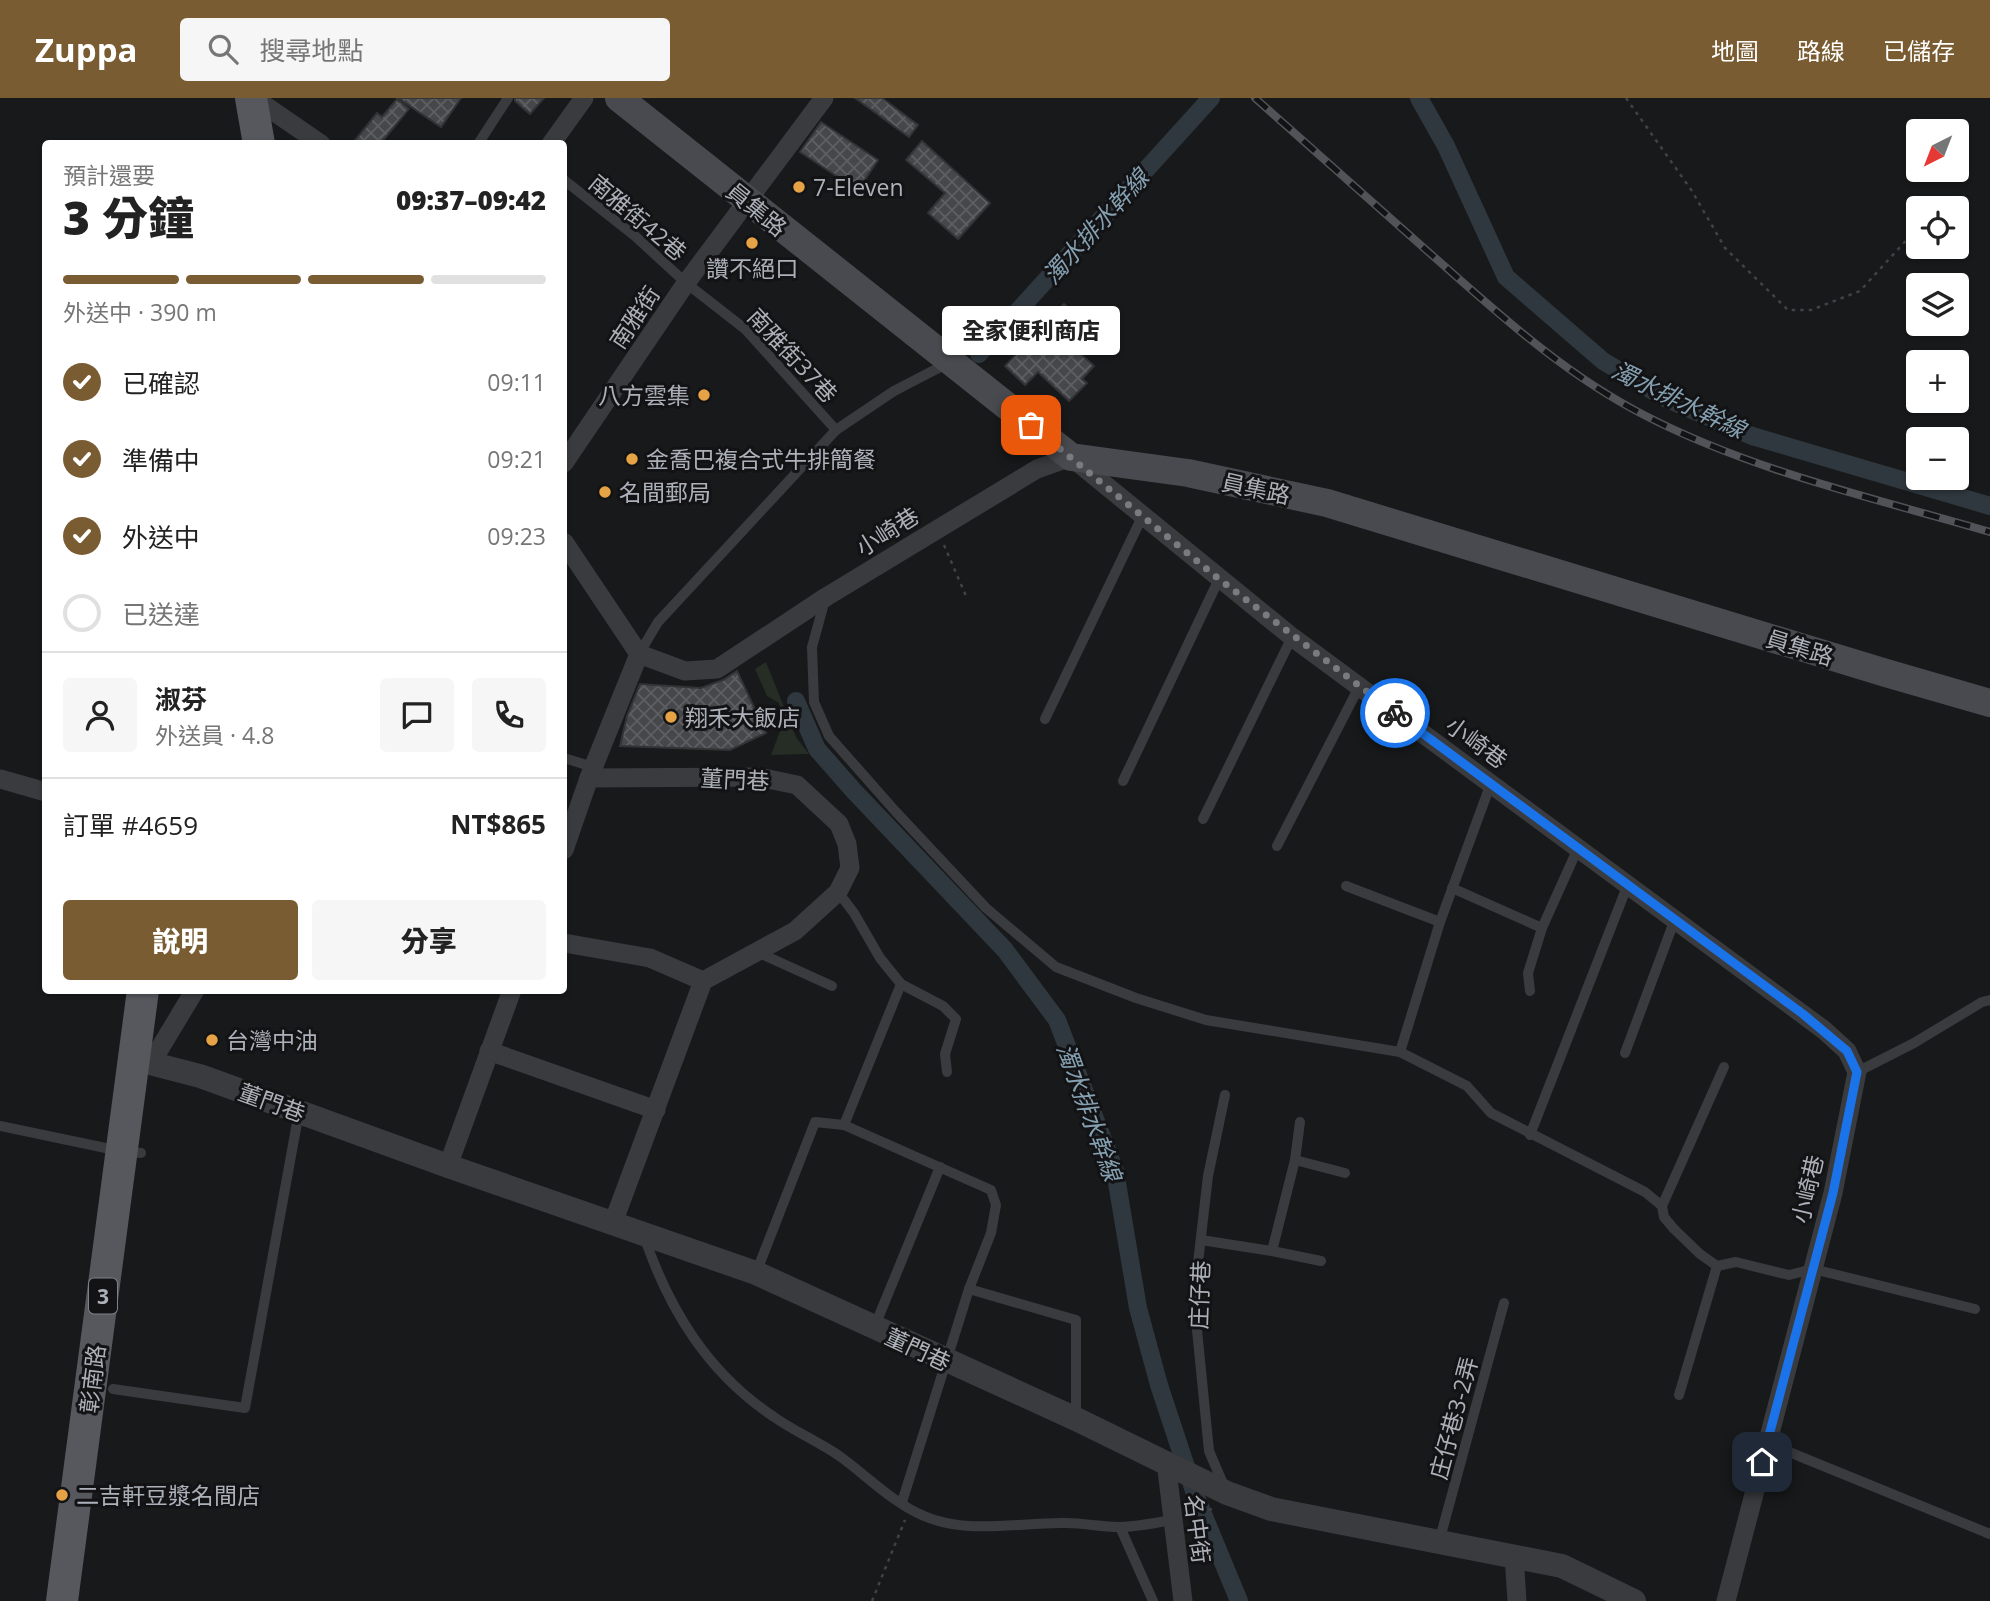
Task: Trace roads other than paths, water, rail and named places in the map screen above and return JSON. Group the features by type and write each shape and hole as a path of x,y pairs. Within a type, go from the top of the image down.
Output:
{"main road":[{"name":"員集路","path":"619,98 1071,457 1188,473 1327,503 1886,673 1990,702"},
{"path":"259,140 264,101"},
{"path":"264,101 275,140"},
{"name":"彰南路","path":"143,994 143,1061"},
{"name":"彰南路","path":"62,1601 143,1061 161,994"},
{"name":"彰南路","path":"82,1601 113,1389 131,1152"}],"street":[{"path":"554,140 584,98"},
{"name":"南雅街","path":"567,459 686,283 824,98"},
{"path":"264,101 316,140"},
{"name":"小崎巷","path":"825,597 1037,469 1071,457 1292,637 1628,883 1824,1030 1847,1051 1857,1072 1833,1193 1726,1601"},
{"path":"567,546 639,654 685,671 717,669 825,597"},
{"path":"567,841 591,773 639,654"},
{"name":"董門巷","path":"591,773 758,777 797,785 839,824 847,844 850,868 838,892 794,931 703,981"},
{"path":"0,779 42,791"},
{"path":"567,944 650,958 703,981 613,1223"},
{"path":"143,1061 192,994"},
{"path":"448,1166 510,994"},
{"path":"489,1051 656,1110"},
{"name":"董門巷","path":"143,1061 200,1076 756,1273 1076,1419 1231,1494"},
{"name":"名中街","path":"1166,1462 1183,1601"},
{"path":"1231,1494 1271,1509 1562,1566 1634,1601"},
{"path":"1514,1555 1517,1601"}],"lane":[{"path":"481,140 508,98"},
{"name":"南雅街42巷","path":"567,182 635,236 686,283"},
{"name":"南雅街37巷","path":"686,283 746,329 836,430"},
{"path":"639,654 658,622 836,430 894,391 950,362"},
{"path":"1045,719 1143,515"},
{"path":"1123,781 1219,579"},
{"path":"825,597 812,647 814,702 829,736 986,908 1056,967 1136,998 1206,1020 1400,1052 1467,1086 1491,1113 1645,1192 1662,1206"},
{"path":"1203,819 1292,637"},
{"path":"1277,846 1359,687"},
{"path":"567,760 591,773"},
{"path":"1400,1052 1440,922 1491,783"},
{"path":"1530,991 1528,973 1542,928 1578,848"},
{"path":"1530,1135 1628,883"},
{"path":"1346,886 1440,922"},
{"path":"1452,888 1542,928"},
{"path":"838,892 854,913 880,958 901,984 935,1001 956,1018 945,1054 947,1072"},
{"path":"1625,1053 1675,919"},
{"path":"757,951 832,986"},
{"path":"844,1125 901,984"},
{"path":"1857,1072 1990,1000"},
{"path":"1724,1067 1662,1206 1664,1217 1674,1229 1717,1266 1736,1262 1789,1275 1813,1269 1975,1309"},
{"name":"庄仔巷","path":"1225,1095 1208,1176 1196,1280 1197,1330 1209,1451 1231,1494"},
{"path":"113,1389 246,1408 299,1112"},
{"path":"756,1273 815,1122 844,1125 991,1190 996,1205 991,1233 969,1289 906,1505"},
{"path":"1272,1251 1295,1160 1300,1122"},
{"path":"0,1126 131,1152"},
{"path":"1295,1160 1345,1173"},
{"path":"874,1329 940,1167"},
{"path":"643,1234 656,1274 681,1319 711,1364 739,1391 774,1418 836,1454 924,1516 955,1524 994,1526 1066,1523 1120,1527 1171,1520"},
{"path":"1201,1240 1321,1261"},
{"path":"1679,1395 1717,1266"},
{"path":"969,1289 1076,1320 1076,1419"},
{"name":"庄仔巷3-2弄","path":"1439,1543 1504,1303"},
{"path":"1767,1443 1990,1534"},
{"path":"1120,1527 1153,1601"}],"waterway":[{"name":"濁水排水幹線","path":"979,354 1211,98"},
{"name":"濁水排水幹線","path":"1419,98 1446,146 1506,277 1603,361 1665,398 1752,436 1990,506"},
{"name":"濁水排水幹線","path":"796,701 817,749 1005,950 1057,1020 1115,1171 1138,1308 1159,1385 1196,1497 1239,1601"}],"railway":[{"path":"1255,98 1508,321 1560,362 1615,399 1685,435 1770,468 1990,532"}],"place":[{"name":"7-Eleven","path":"799,187"},
{"name":"讚不絕口","path":"752,243"},
{"name":"八方雲集","path":"704,395"},
{"name":"全家便利商店","path":"1031,425"},
{"name":"金喬巴複合式牛排簡餐","path":"632,459"},
{"name":"名間郵局","path":"605,492"},
{"name":"翔禾大飯店","path":"671,717"},
{"name":"台灣中油","path":"212,1040"},
{"name":"二吉軒豆漿名間店","path":"62,1495"}]}
